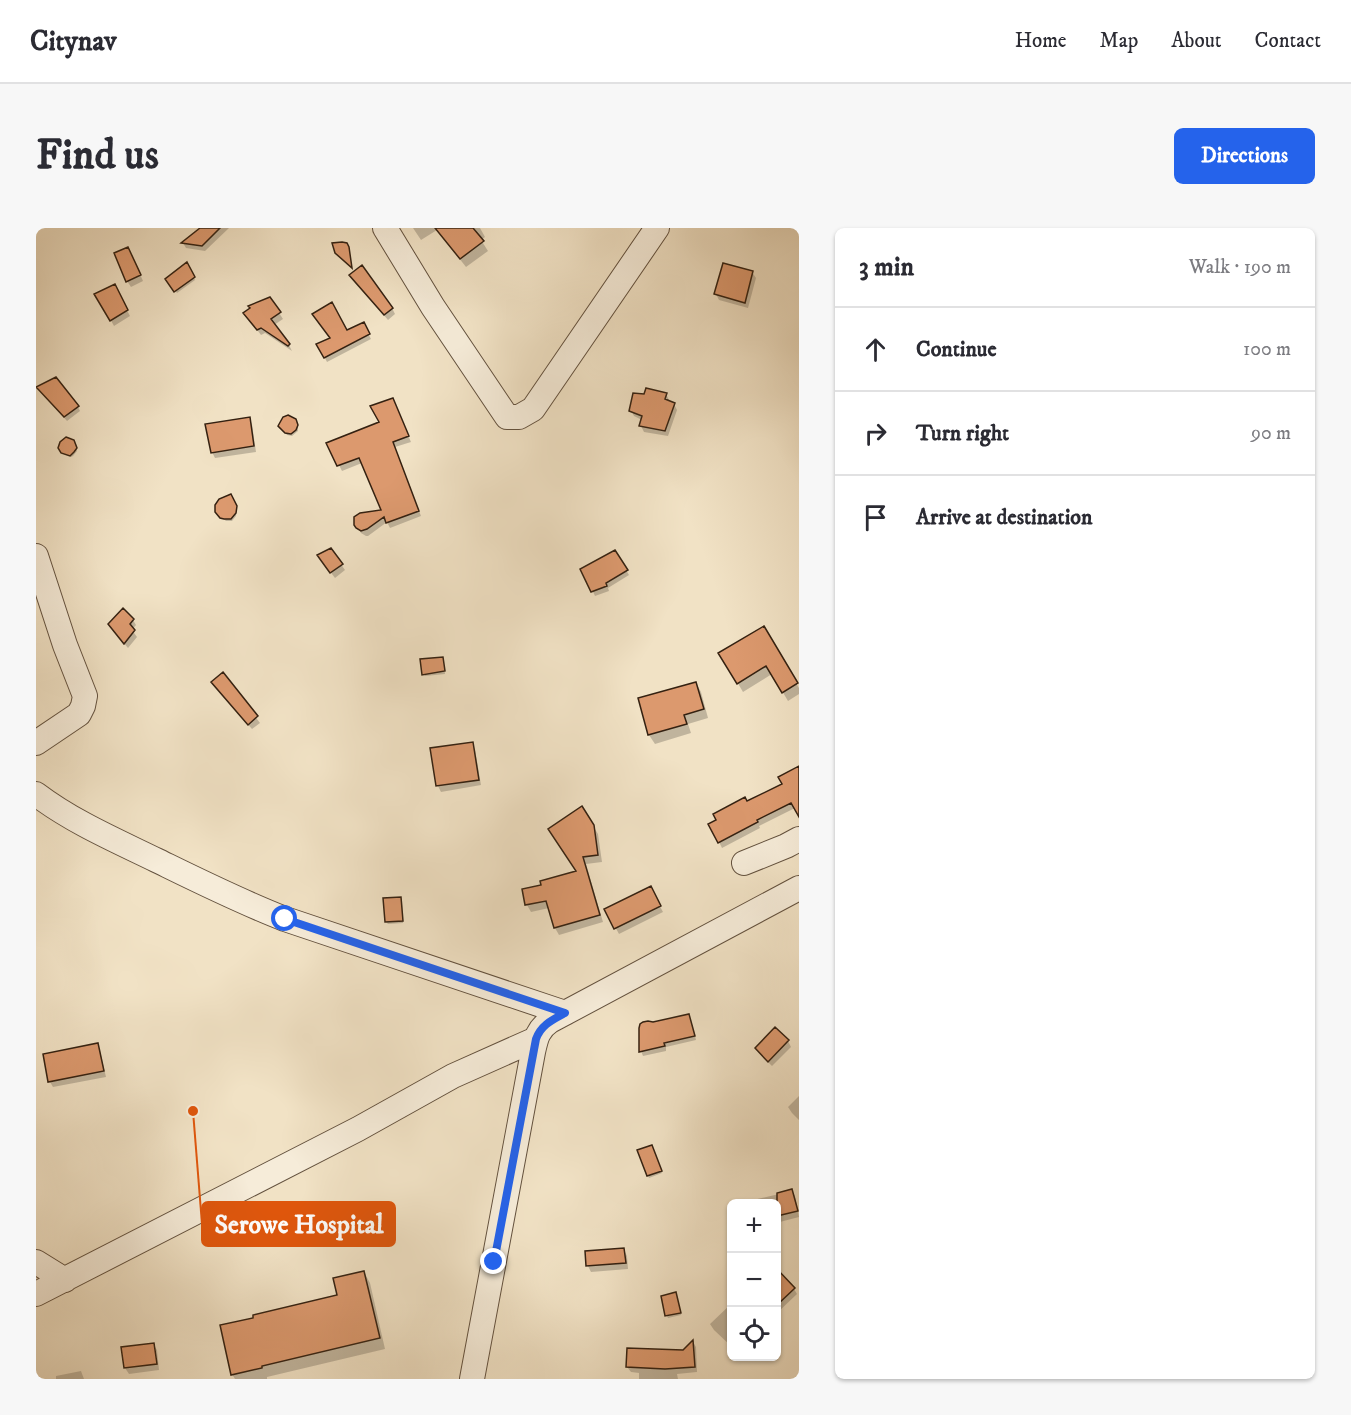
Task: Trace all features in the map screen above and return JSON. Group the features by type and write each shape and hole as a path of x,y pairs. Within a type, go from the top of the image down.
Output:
{"street":[{"path":"385,228 413,277 507,417 519,417 533,409 657,228"},
{"path":"36,556 84,696 79,714 36,743"},
{"path":"36,794 83,825 253,907 565,1013"},
{"path":"744,863 799,839"},
{"path":"472,1379 539,1031 544,1025 565,1013 799,888"},
{"path":"36,1294 358,1129 453,1076 536,1039"},
{"path":"36,1262 65,1280"}],"building":[{"path":"200,228 220,228 202,246 181,243"},
{"path":"435,228 473,228 484,241 460,259"},
{"path":"332,243 347,243 349,247 352,268 335,253"},
{"path":"128,247 141,275 126,282 114,253"},
{"path":"187,262 195,277 174,292 165,279"},
{"path":"723,263 753,271 745,303 714,294"},
{"path":"362,265 393,308 384,315 349,275"},
{"path":"115,284 128,310 110,321 94,294"},
{"path":"270,297 281,312 271,319 290,344 288,346 261,328 257,330 243,313 250,308 248,306"},
{"path":"332,302 347,330 364,322 370,334 324,358 316,344 330,338 312,314"},
{"path":"56,377 79,406 64,417 36,387"},
{"path":"646,388 667,393 665,399 675,403 665,431 639,426 642,416 629,411 633,393 644,394"},
{"path":"393,398 409,436 393,442 419,511 386,523 384,517 361,531 354,525 354,517 360,513 381,510 359,458 337,466 326,443 379,422 370,406"},
{"path":"288,415 296,419 298,425 291,434 285,433 278,426 283,417"},
{"path":"250,417 254,446 211,453 205,424"},
{"path":"66,437 74,440 77,448 70,456 61,453 58,448 60,442"},
{"path":"231,494 237,506 236,513 231,519 220,518 215,512 215,505 219,499"},
{"path":"331,548 343,564 330,573 317,555"},
{"path":"615,550 628,570 606,583 607,586 591,592 580,569"},
{"path":"123,608 134,619 130,624 135,630 124,644 108,624"},
{"path":"764,626 798,683 782,693 766,666 737,684 718,653"},
{"path":"443,657 445,671 422,675 420,659"},
{"path":"223,672 258,716 248,725 211,682"},
{"path":"696,682 704,709 684,715 687,724 648,735 638,698"},
{"path":"473,742 479,780 436,786 430,748"},
{"path":"799,766 799,817 791,803 718,843 708,824 716,820 713,814 745,797 747,801 782,784 778,777"},
{"path":"582,806 594,825 598,855 583,857 600,915 554,928 546,901 525,905 522,889 541,885 540,881 576,871 548,829"},
{"path":"651,886 661,906 614,929 604,909"},
{"path":"401,897 403,921 385,922 383,898"},
{"path":"689,1014 695,1036 639,1052 640,1024"},
{"path":"775,1027 789,1040 768,1062 755,1048"},
{"path":"98,1043 104,1071 48,1082 43,1054"},
{"path":"652,1145 662,1171 647,1176 637,1150"},
{"path":"792,1189 798,1211 781,1215 781,1199 777,1199 777,1193"},
{"path":"624,1248 626,1263 586,1266 585,1251"},
{"path":"364,1271 380,1338 231,1375 220,1325 337,1295 333,1278"},
{"path":"781,1273 795,1288 781,1301"},
{"path":"676,1292 681,1313 665,1316 661,1296"},
{"path":"693,1340 695,1367 665,1369 626,1367 627,1348 683,1350"},
{"path":"154,1343 157,1364 124,1368 121,1347"}],"place":[{"name":"Serowe Hospital","path":"193,1111"}],"route":[{"path":"285,919 565,1013 544,1025 536,1039 494,1262"}]}
